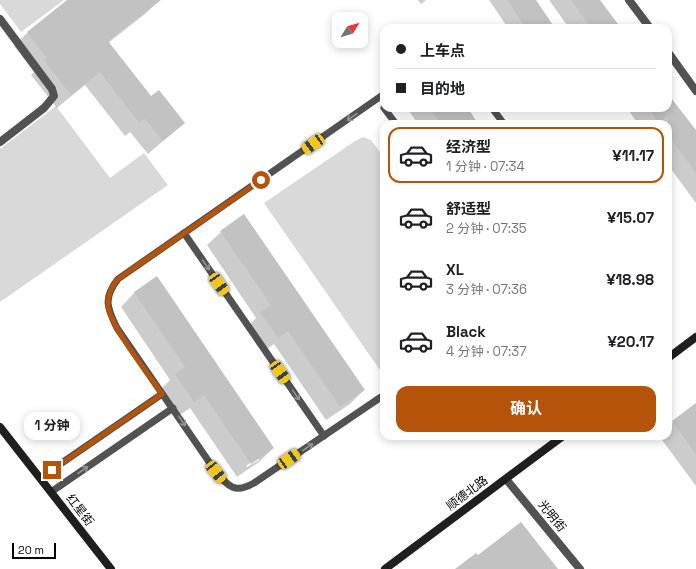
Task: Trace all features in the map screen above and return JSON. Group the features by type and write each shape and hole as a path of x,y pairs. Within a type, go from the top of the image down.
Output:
{"street":[{"path":"629,0 647,24"},
{"path":"0,19 52,89 54,96 44,108 0,142"},
{"path":"672,58 696,91"},
{"path":"672,355 696,337"},
{"name":"红星街","path":"0,427 111,569"},
{"name":"顺德北路","path":"385,569 558,440"},
{"name":"光明街","path":"506,479 580,569"}],"lane":[{"path":"380,97 118,279 109,293 108,308 117,328 162,394 225,483 231,487 240,489 254,483 380,398"},
{"path":"184,233 324,436"},
{"path":"40,478 162,394"},
{"path":"51,492 172,408"}],"shaded area":[{"path":"0,0 64,0 21,32 0,4"},
{"path":"56,106 110,178 144,153 168,185 0,302 0,149"},
{"path":"363,137 371,140 380,152 380,370 264,203"}],"building":[{"path":"67,0 161,0 108,41 151,96 159,90 185,123 163,141 145,119 139,123 100,72 71,95 44,60 47,58 27,32"},
{"path":"507,0 536,0 552,24 523,24"},
{"path":"571,0 600,0 618,24 588,24"},
{"path":"672,99 696,130 696,173 672,140 672,120 668,120 668,116 663,120 657,120 652,112 672,112"},
{"path":"433,112 470,112 476,120 438,120"},
{"path":"244,214 365,390 340,407 288,331 278,338 260,312 271,305 220,231"},
{"path":"157,276 274,448 251,464 204,395 194,402 175,374 185,367 134,292"},
{"path":"696,403 696,454 672,421"},
{"path":"521,522 558,569 455,569 476,553 478,555"}],"route":[{"path":"52,470 162,394 117,328 110,314 108,301 109,293 112,287 118,279 261,180"}]}
